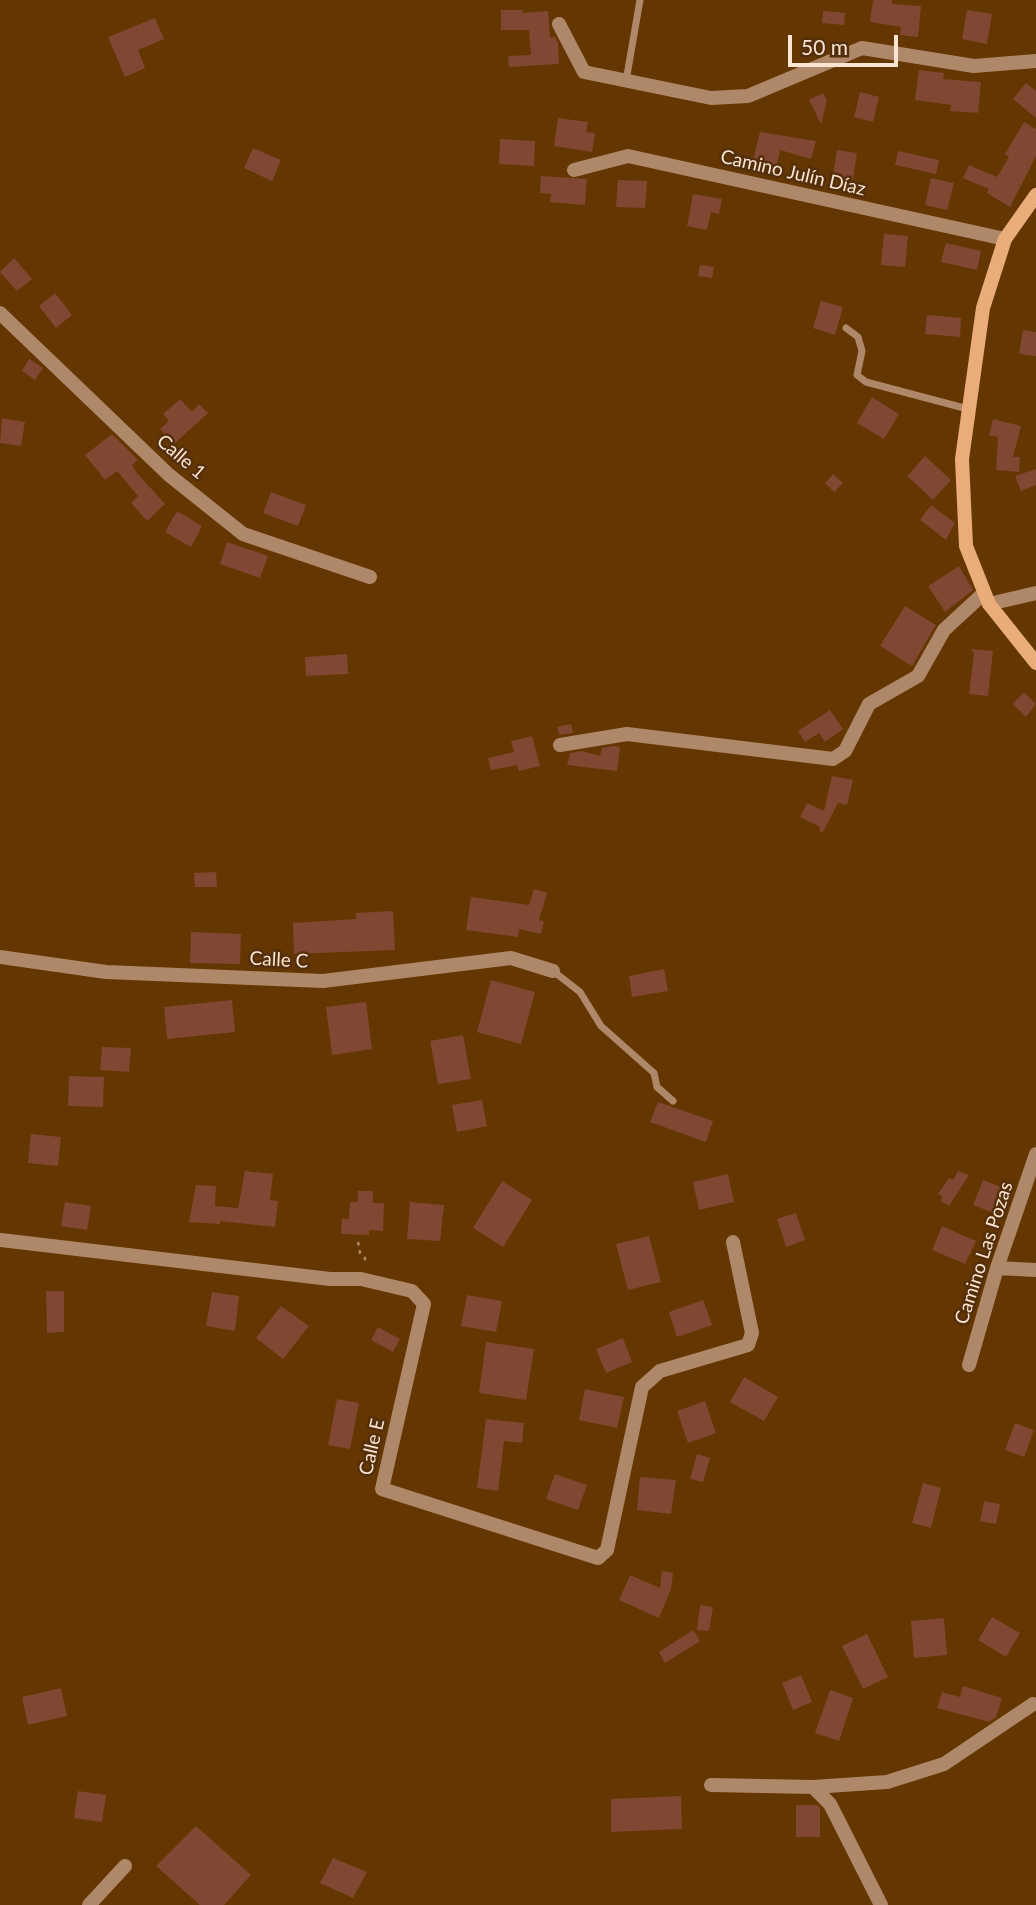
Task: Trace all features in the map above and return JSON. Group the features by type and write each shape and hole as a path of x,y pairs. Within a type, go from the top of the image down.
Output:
{"street":[{"path":"559,24 584,72 710,98 748,96 862,48 974,66 1036,61"},
{"name":"Camino Julín Díaz","path":"574,170 628,156 1005,239"},
{"path":"1036,195 1005,239 983,308 962,459 966,547 987,599 1036,663"},
{"name":"Calle 1","path":"0,313 169,475 243,534 370,577"},
{"path":"560,745 627,734 833,759 845,751 869,704 918,676 944,630 987,599 1036,593"},
{"name":"Calle C","path":"0,957 106,972 323,981 511,958 553,971"},
{"name":"Camino Las Pozas","path":"969,1365 997,1268 1036,1154"},
{"path":"0,1227 0,1241"},
{"name":"Calle E","path":"0,1241 330,1279 361,1279 412,1291 424,1304 382,1489 598,1558 607,1550 642,1387 660,1371 748,1345 752,1333 733,1242"},
{"path":"997,1268 1036,1270"},
{"path":"711,1785 813,1787 887,1782 944,1764 1033,1704"},
{"path":"813,1787 830,1804 881,1905"},
{"path":"89,1905 125,1866"}],"lane":[{"path":"625,80 640,0"},
{"path":"846,328 858,337 862,351 857,375 866,382 969,410"},
{"path":"553,971 580,992 601,1026 653,1073 657,1087 673,1101"}],"path":[{"path":"358,1242 360,1253 365,1258 361,1279"}],"building":[{"path":"873,0 892,0 892,4 921,6 918,37 900,35 901,27 870,22"},
{"path":"501,10 523,10 523,13 548,11 550,37 555,37 558,43 559,64 509,67 508,56 531,55 529,30 501,30"},
{"path":"967,10 992,14 987,44 962,39"},
{"path":"823,11 845,13 844,25 822,23"},
{"path":"155,18 164,39 138,50 145,68 125,77 108,37"},
{"path":"919,70 944,73 943,79 981,82 978,113 950,111 951,105 915,100"},
{"path":"1026,83 1036,91 1036,118 1013,99"},
{"path":"860,92 879,97 873,122 854,117"},
{"path":"823,93 827,101 821,124 809,100"},
{"path":"558,118 588,122 586,132 595,133 592,152 554,146"},
{"path":"1024,122 1036,129 1036,156 1010,207 987,193 989,189 963,178 969,165 997,177 1009,157 1005,154"},
{"path":"760,132 816,141 811,159 780,150 776,169 752,164"},
{"path":"500,139 535,141 534,166 499,164"},
{"path":"253,148 281,160 272,181 244,168"},
{"path":"837,150 857,153 853,180 833,176"},
{"path":"898,151 939,160 936,174 895,165"},
{"path":"541,176 587,179 585,205 550,202 551,194 540,193"},
{"path":"931,178 954,183 947,210 925,205"},
{"path":"618,180 647,181 645,208 616,207"},
{"path":"693,194 722,199 719,214 711,212 707,230 687,226"},
{"path":"884,234 908,236 905,267 881,265"},
{"path":"946,243 981,251 977,270 941,262"},
{"path":"14,258 32,279 17,291 0,272"},
{"path":"700,265 714,267 712,278 698,276"},
{"path":"55,293 72,315 56,328 39,306"},
{"path":"821,301 843,307 835,335 813,328"},
{"path":"927,315 961,318 960,337 925,334"},
{"path":"1023,330 1036,332 1036,356 1019,354"},
{"path":"29,359 43,368 35,380 22,371"},
{"path":"872,397 899,414 884,439 857,423"},
{"path":"180,399 192,412 199,404 208,413 174,444 160,429 169,421 163,414"},
{"path":"2,418 25,422 21,446 0,443"},
{"path":"993,419 1021,426 1013,457 1020,457 1019,472 996,470 998,437 989,435"},
{"path":"112,434 138,460 132,465 165,504 147,521 131,503 138,496 117,471 105,480 85,455"},
{"path":"925,456 951,480 933,500 907,476"},
{"path":"1036,469 1036,485 1021,491 1015,476"},
{"path":"833,474 843,483 834,492 825,483"},
{"path":"271,492 306,505 298,526 263,513"},
{"path":"931,505 955,523 946,540 920,520"},
{"path":"177,511 202,526 191,547 165,532"},
{"path":"227,542 268,556 260,578 220,564"},
{"path":"959,566 973,590 945,612 928,586"},
{"path":"905,606 936,625 912,666 880,646"},
{"path":"971,649 993,651 988,696 969,694 974,653"},
{"path":"347,654 348,674 306,676 305,657"},
{"path":"1024,692 1036,704 1026,717 1013,704"},
{"path":"830,710 843,729 825,742 819,733 805,742 798,731"},
{"path":"571,724 573,733 559,735 557,727"},
{"path":"532,736 540,766 519,771 517,765 491,770 488,758 514,752 511,741"},
{"path":"620,747 617,771 567,765 570,753 582,751 600,756 602,748"},
{"path":"832,776 853,780 847,805 838,803 823,832 819,831 820,827 800,817 807,803 824,811"},
{"path":"216,872 217,887 195,887 194,873"},
{"path":"534,889 547,893 539,920 544,921 541,934 519,929 518,937 466,930 471,897 529,905"},
{"path":"393,911 395,950 294,954 293,923 356,919 356,913"},
{"path":"191,932 241,934 240,964 190,963"},
{"path":"664,969 668,991 632,997 629,976"},
{"path":"491,980 535,992 521,1044 477,1032"},
{"path":"232,1000 235,1032 167,1039 164,1007"},
{"path":"366,1002 372,1049 332,1055 326,1007"},
{"path":"463,1035 471,1079 438,1084 430,1041"},
{"path":"102,1047 131,1048 129,1072 100,1070"},
{"path":"69,1076 104,1077 103,1107 68,1106"},
{"path":"482,1100 487,1126 457,1132 452,1105"},
{"path":"658,1102 713,1121 706,1142 650,1122"},
{"path":"31,1134 61,1137 58,1166 28,1163"},
{"path":"245,1171 273,1174 270,1200 278,1201 275,1227 220,1221 220,1224 189,1222 196,1185 216,1186 215,1206 238,1208"},
{"path":"958,1171 969,1175 949,1206 940,1201 943,1197 938,1194 949,1178 953,1180"},
{"path":"728,1174 734,1202 699,1210 693,1182"},
{"path":"983,1180 1013,1192 1004,1217 973,1205"},
{"path":"502,1181 532,1200 503,1247 473,1228"},
{"path":"358,1191 373,1191 373,1203 384,1203 383,1231 369,1230 369,1235 341,1234 342,1219 349,1219 350,1202 358,1202"},
{"path":"65,1202 91,1206 87,1230 61,1226"},
{"path":"410,1202 444,1205 440,1241 407,1239"},
{"path":"796,1213 805,1240 786,1247 777,1219"},
{"path":"942,1226 976,1241 965,1264 932,1250"},
{"path":"649,1236 661,1282 628,1290 616,1244"},
{"path":"46,1291 64,1291 64,1332 47,1333"},
{"path":"212,1292 239,1296 235,1331 206,1326"},
{"path":"467,1295 502,1301 496,1332 461,1326"},
{"path":"703,1300 712,1325 677,1337 669,1312"},
{"path":"281,1306 309,1326 283,1359 256,1338"},
{"path":"378,1327 400,1339 393,1352 371,1340"},
{"path":"623,1338 632,1362 606,1373 596,1349"},
{"path":"486,1342 534,1349 526,1400 479,1393"},
{"path":"744,1377 778,1397 764,1421 730,1402"},
{"path":"585,1389 624,1397 617,1428 579,1420"},
{"path":"337,1399 359,1403 350,1449 328,1445"},
{"path":"705,1401 716,1433 688,1443 677,1411"},
{"path":"486,1419 524,1423 522,1443 504,1441 498,1491 477,1488"},
{"path":"1015,1423 1034,1430 1024,1457 1005,1450"},
{"path":"697,1454 710,1458 703,1482 690,1479"},
{"path":"555,1474 587,1485 578,1510 546,1499"},
{"path":"640,1477 676,1480 671,1514 637,1510"},
{"path":"923,1483 941,1488 931,1528 912,1523"},
{"path":"984,1501 1000,1504 996,1524 980,1521"},
{"path":"662,1571 673,1573 671,1589 659,1618 619,1600 630,1575 660,1588"},
{"path":"700,1605 713,1607 709,1631 697,1630"},
{"path":"992,1617 1020,1633 1006,1657 978,1640"},
{"path":"944,1618 947,1655 914,1658 911,1621"},
{"path":"693,1630 700,1641 665,1663 659,1652"},
{"path":"867,1634 888,1677 863,1689 842,1646"},
{"path":"801,1675 812,1702 793,1710 782,1683"},
{"path":"963,1686 1002,1698 996,1717 989,1722 937,1708 942,1692 960,1697"},
{"path":"61,1688 67,1716 28,1725 22,1697"},
{"path":"830,1690 853,1698 839,1741 815,1733"},
{"path":"78,1791 106,1795 102,1822 74,1818"},
{"path":"681,1796 682,1829 611,1832 611,1799"},
{"path":"796,1805 817,1805 820,1808 820,1837 796,1837"},
{"path":"196,1826 251,1875 224,1905 200,1905 156,1866"},
{"path":"333,1858 367,1872 353,1898 320,1883"}]}
